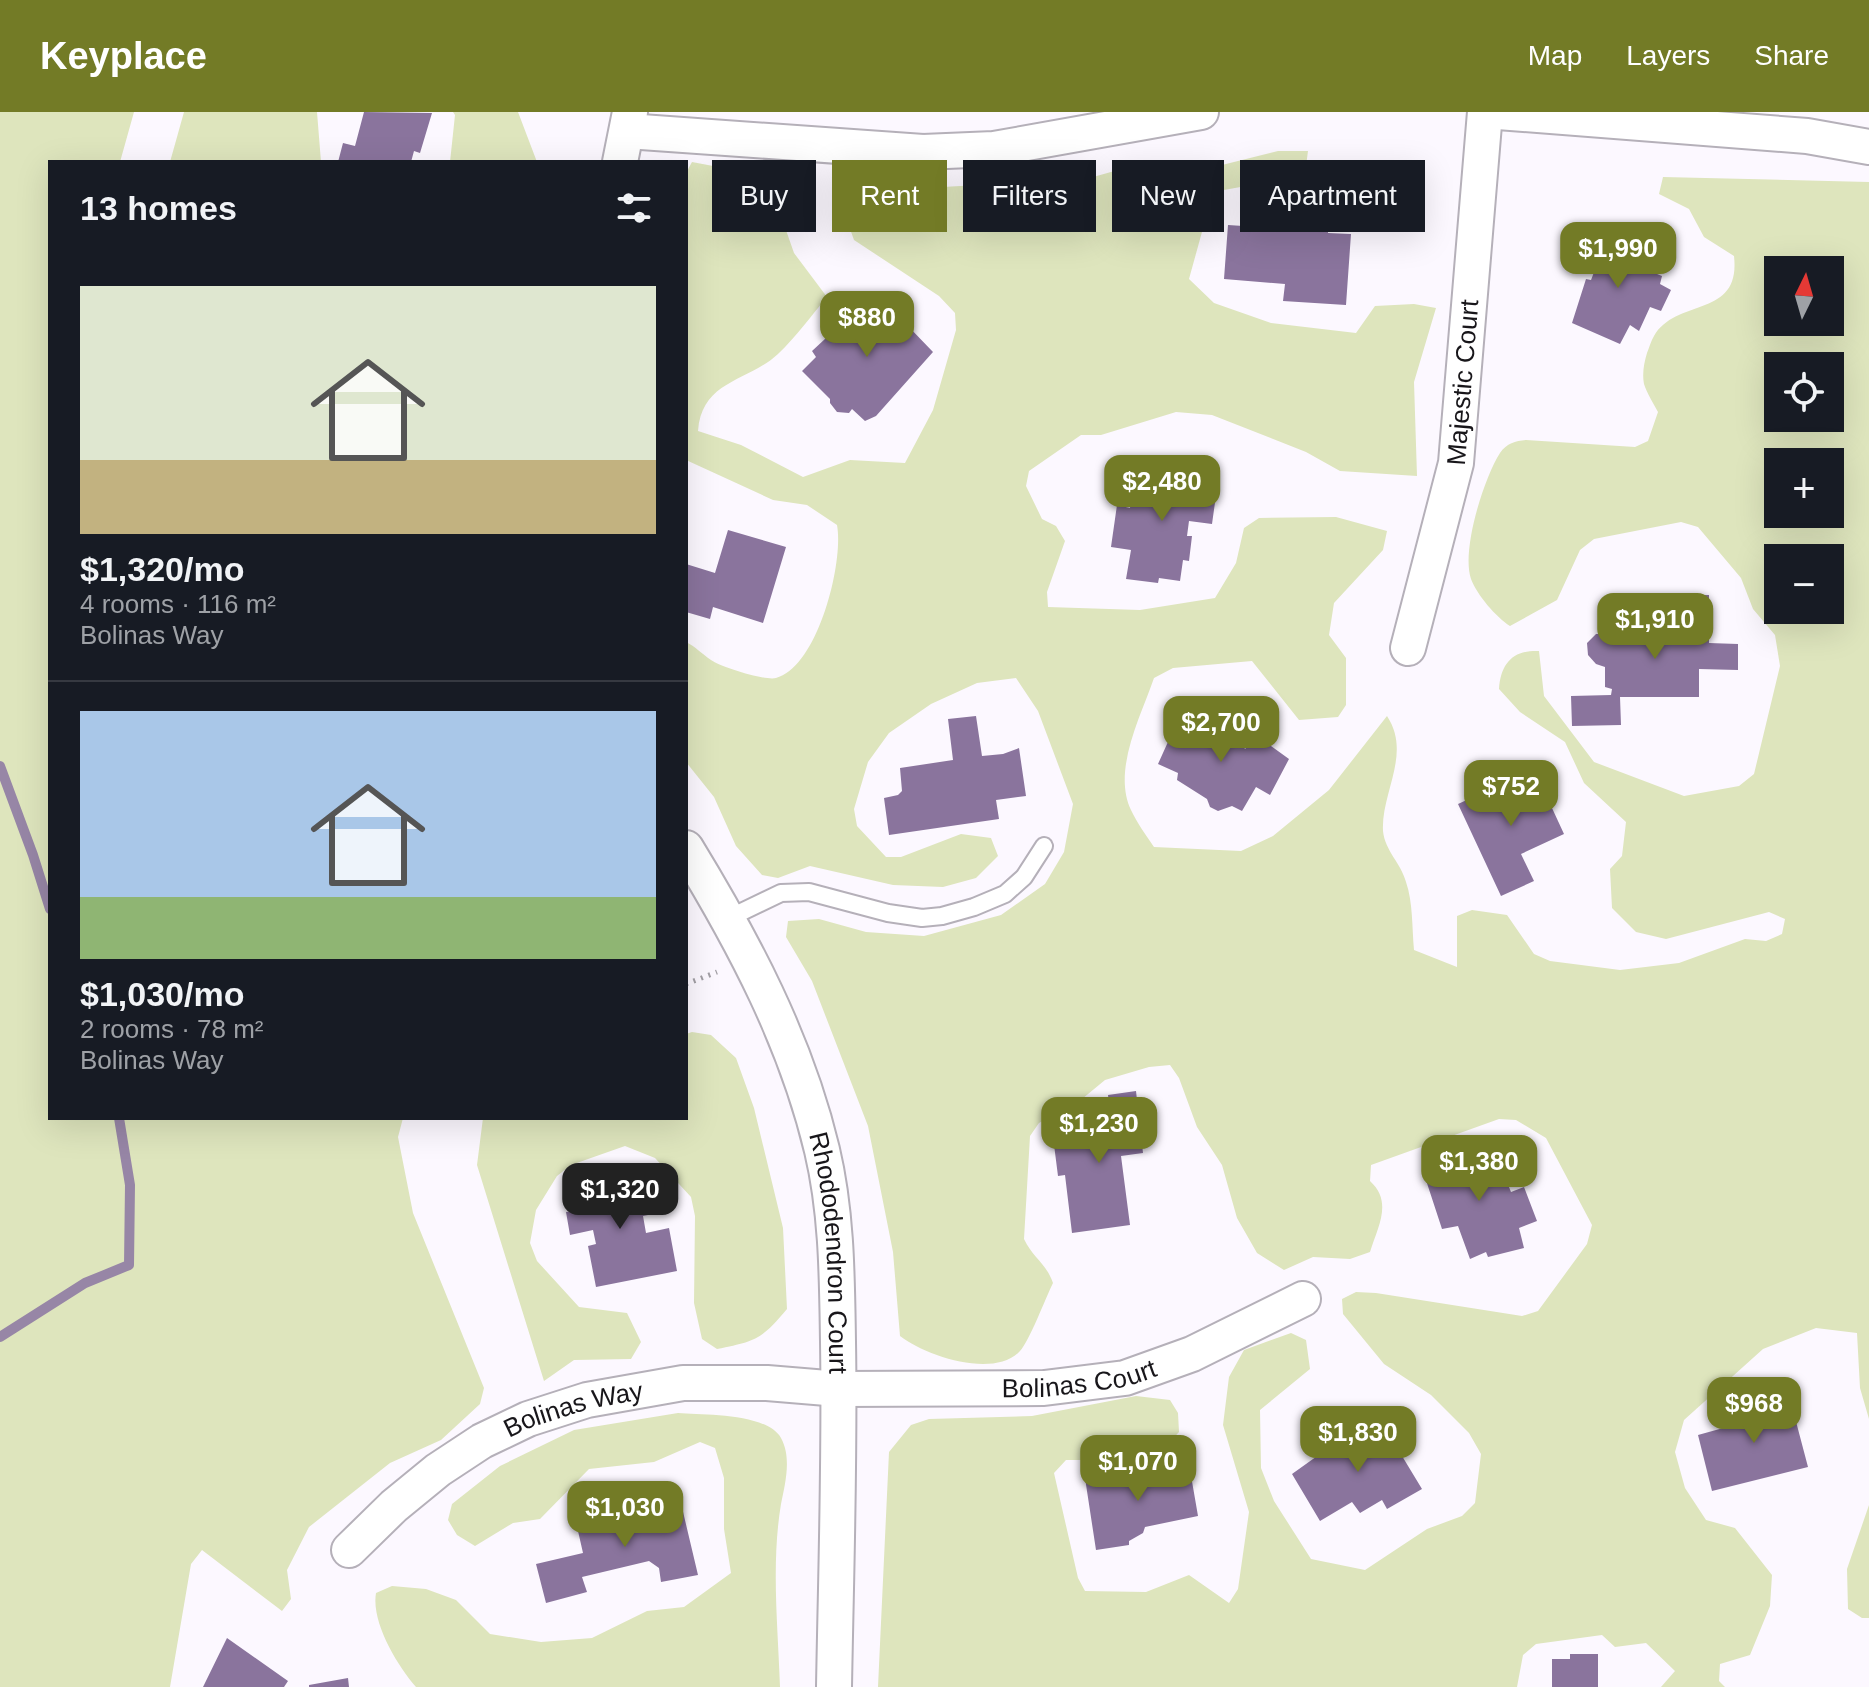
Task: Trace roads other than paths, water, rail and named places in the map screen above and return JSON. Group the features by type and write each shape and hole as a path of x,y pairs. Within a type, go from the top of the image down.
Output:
{"street":[{"path":"626,135 923,152 994,149 1201,112"},
{"name":"Majestic Court","path":"1408,648 1456,463 1485,112"},
{"path":"1498,112 1807,136 1869,147"},
{"name":"Rhododendron Court","path":"688,851 729,918 763,985 801,1076 822,1151 836,1231 839,1389 834,1687"},
{"name":"Bolinas Court","path":"839,1389 1044,1388 1125,1378 1192,1354 1303,1299"},
{"name":"Bolinas Way","path":"349,1550 394,1506 438,1470 482,1441 543,1414 587,1400 683,1383 767,1383 839,1389"}],"lane":[{"path":"729,918 781,893 809,892 888,913 922,918 942,916 1005,894 1024,877 1044,846"}],"waterway":[{"path":"0,766 48,903"},
{"path":"0,1337 85,1283 129,1265 130,1185 119,1120"}]}
